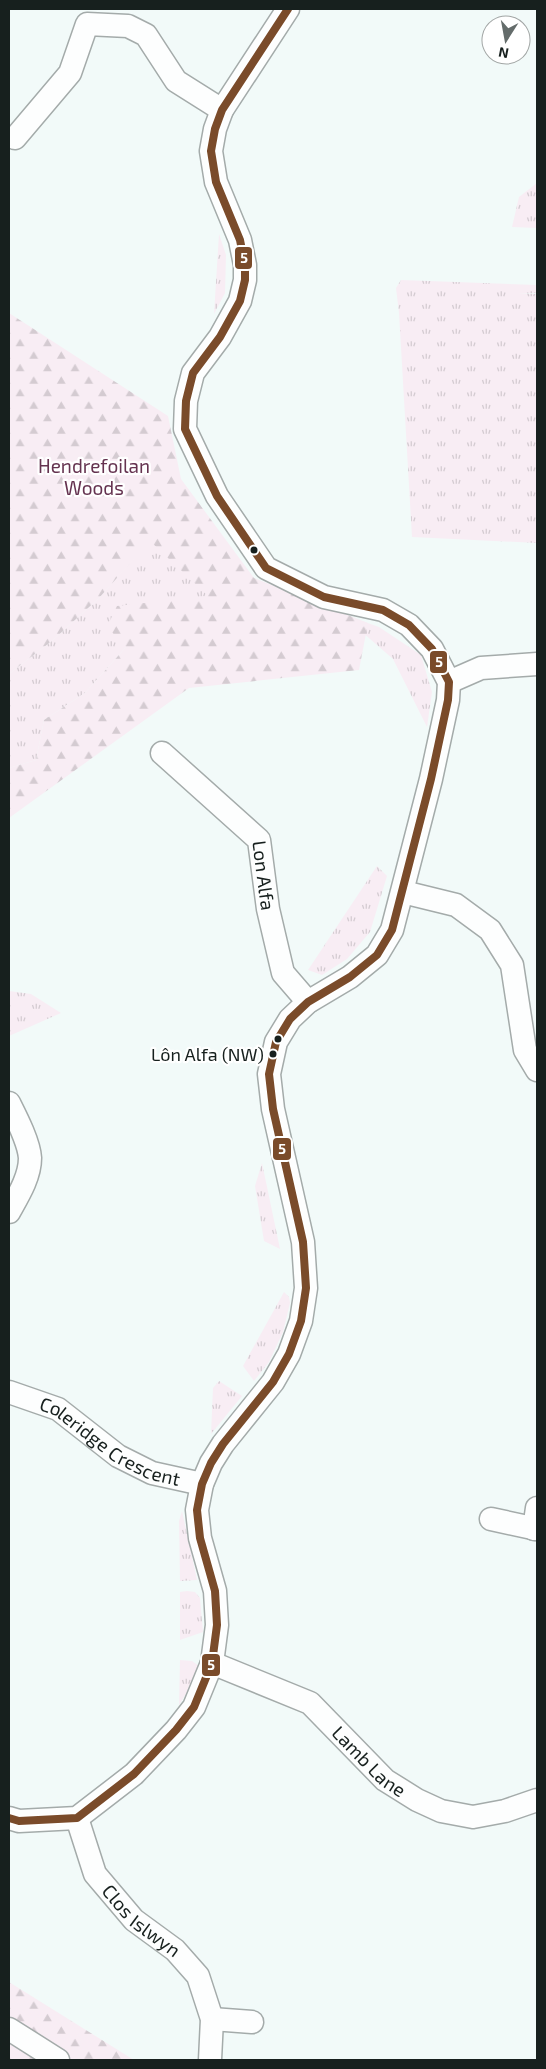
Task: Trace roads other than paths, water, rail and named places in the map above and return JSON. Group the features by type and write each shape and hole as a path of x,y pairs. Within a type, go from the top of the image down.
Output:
{"street":[{"path":"202,1484 210,1463 223,1444 273,1382 290,1354 301,1321 306,1288 303,1242 273,1109 268,1074 276,1042 290,1019 308,1002 350,977 377,955 392,930 403,892 448,700 449,682 432,649 408,625 383,610 324,597 266,568 217,496 185,429 186,401 193,373 220,337 240,301 245,280 245,265 240,240 216,182 211,150 215,129 222,110 288,9"},
{"path":"15,138 70,73 81,16 128,26 146,35 176,80 222,110"},
{"path":"449,682 481,668 537,664"},
{"name":"Lon Alfa","path":"162,752 259,840 268,909 283,972 308,1002"},
{"path":"403,892 456,905 490,930 512,965 525,1050 537,1070"},
{"path":"9,1103 20,1126 30,1158 24,1184 9,1212"},
{"name":"Coleridge Crescent","path":"9,1392 58,1409 118,1456 152,1473 202,1484 197,1510 200,1538 215,1591 217,1625 212,1663 194,1707 176,1730 134,1774 77,1818"},
{"path":"491,1519 536,1522"},
{"name":"Lamb Lane","path":"212,1663 310,1703 385,1780 417,1800 441,1811 473,1817 505,1812 537,1800"},
{"path":"9,1818 19,1821 77,1818"},
{"name":"Clos Islwyn","path":"77,1818 96,1874 134,1920 175,1950 198,1976 212,2019 210,2060"},
{"path":"212,2019 252,2022"},
{"path":"9,2029 58,2060"}],"place":[{"name":"Lôn Alfa (NW)","path":"273,1054"}],"park label":[{"name":"Hendrefoilan Woods","path":"94,477"}]}
